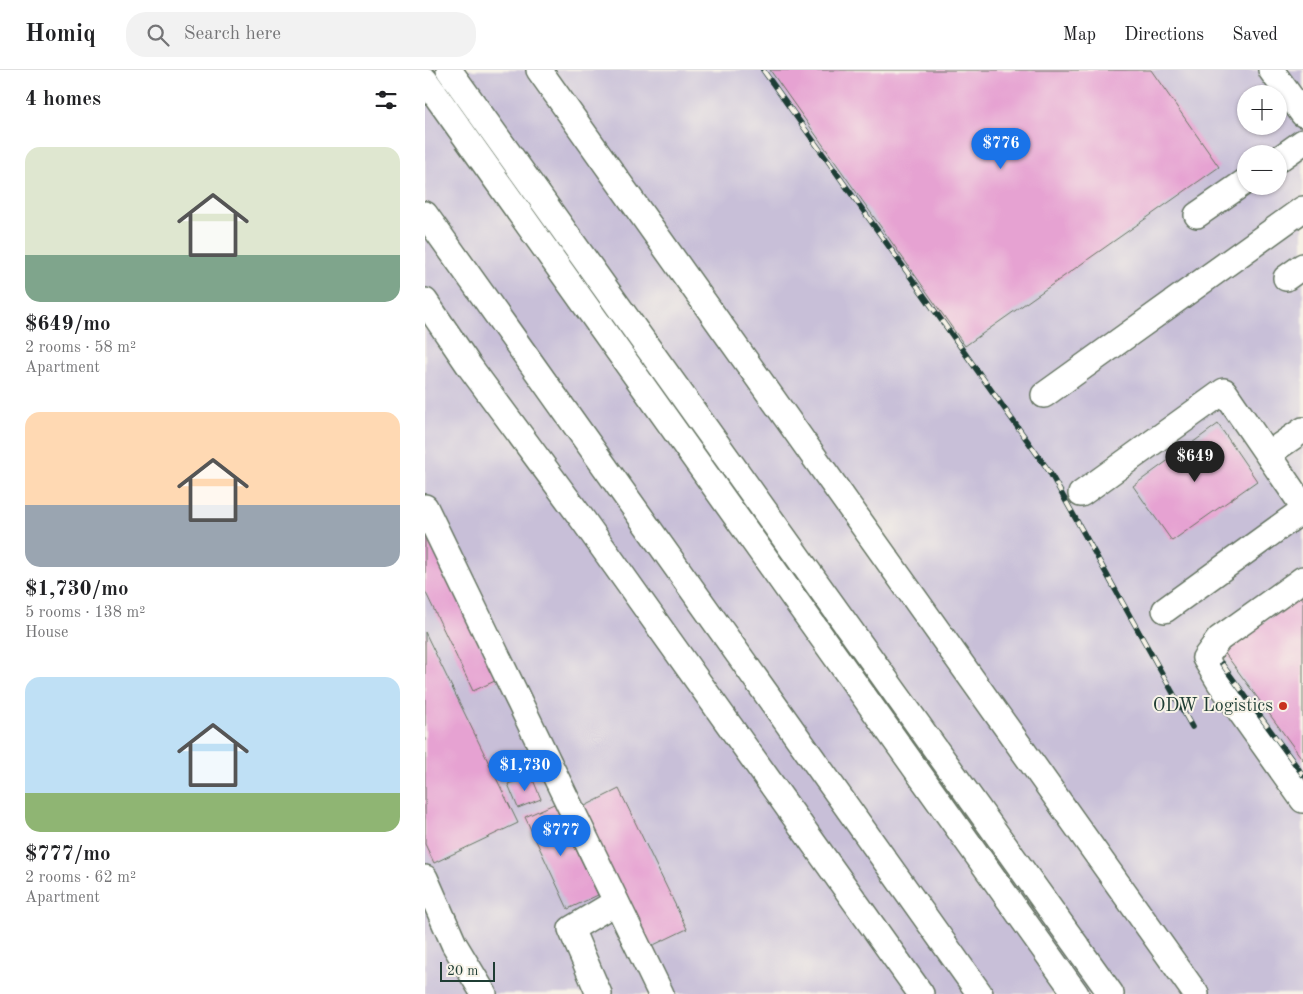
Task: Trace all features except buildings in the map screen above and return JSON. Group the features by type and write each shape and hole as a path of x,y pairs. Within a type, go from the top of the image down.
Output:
{"street":[{"path":"449,70 1111,994"},
{"path":"539,70 1196,994"},
{"path":"1271,70 1303,114"},
{"path":"425,80 1076,994"},
{"path":"1287,153 1303,142"},
{"path":"1197,215 1237,187"},
{"path":"1044,395 1303,209"},
{"path":"425,214 980,994"},
{"path":"425,301 470,367 583,520 921,994"},
{"path":"1081,494 1224,391 1303,506"},
{"path":"1268,454 1303,430"},
{"path":"425,507 661,994"},
{"path":"1165,610 1303,510"},
{"path":"1303,579 1219,639 1205,658 1220,683 1303,800"},
{"path":"425,878 454,944 484,994"},
{"path":"599,994 571,929 616,902"}],"shaded area":[{"path":"425,70 1303,70 1303,994 425,994"}],"railway":[{"path":"763,70 1049,471 1192,727"},
{"path":"1222,664 1303,775"}],"place":[{"name":"ODW Logistics","path":"1283,706"}]}
